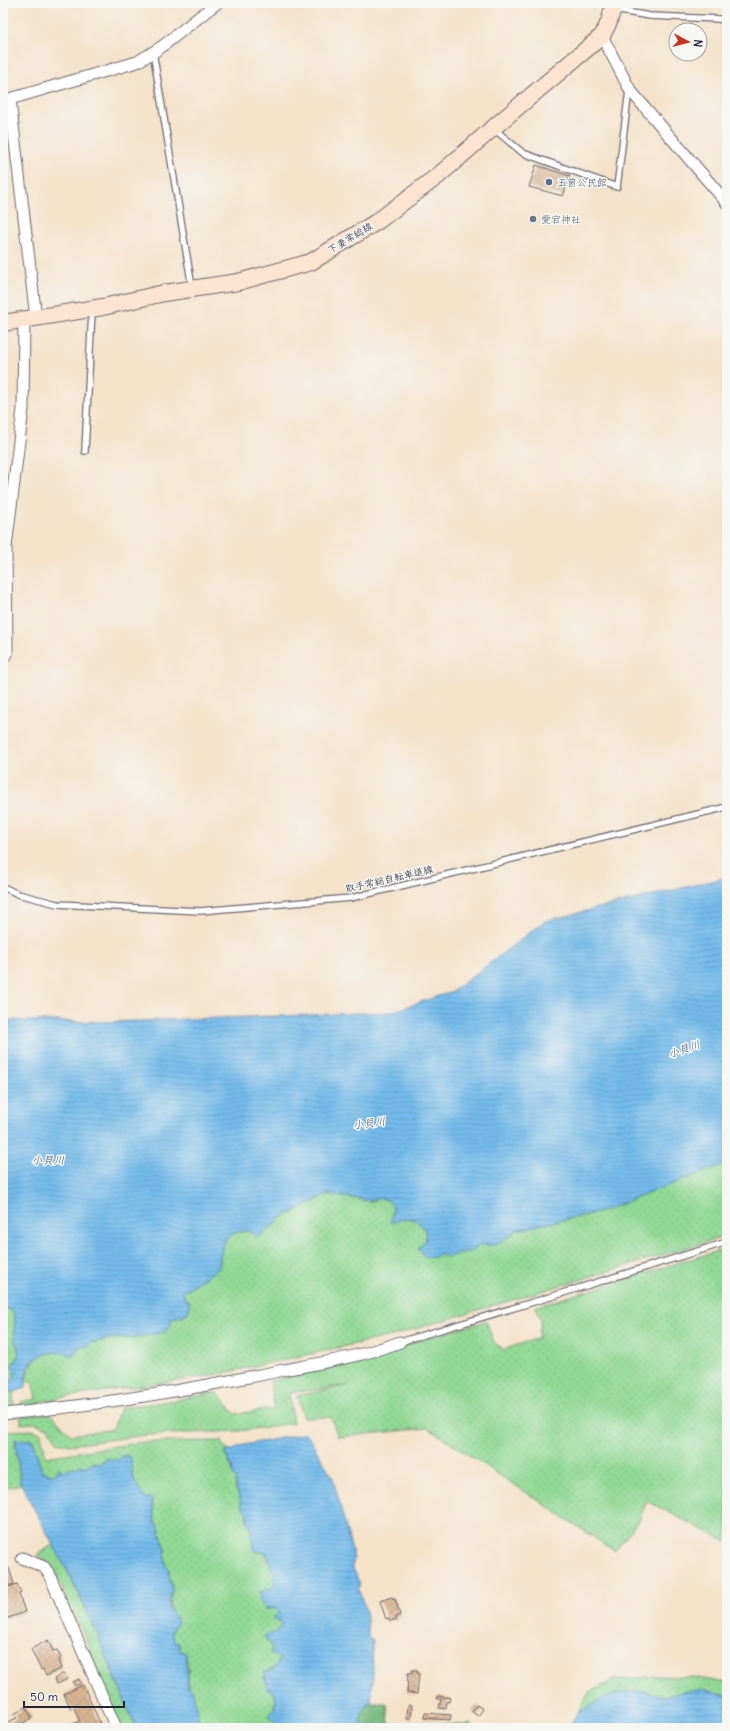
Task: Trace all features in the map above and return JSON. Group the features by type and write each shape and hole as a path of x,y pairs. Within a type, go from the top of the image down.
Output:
{"main road":[{"name":"下妻常総線","path":"3,323 92,309 192,289 238,282 311,262 378,221 439,176 493,128 602,36 609,22 613,7"}],"street":[{"path":"7,654 6,547 23,410 30,319 6,100 137,62 153,52 217,3"},
{"path":"602,36 630,90 727,203"},
{"path":"3,1414 87,1406 244,1378 376,1351 400,1342"},
{"path":"22,1558 38,1563 44,1567 49,1574 116,1728"}],"lane":[{"path":"613,7 650,16 727,20"},
{"path":"153,52 192,289"},
{"path":"493,128 523,153 617,187 630,90"},
{"path":"85,451 92,309"},
{"name":"取手常総自転車道線","path":"3,887 18,894 56,904 200,911 351,898 727,807"},
{"path":"400,1342 727,1242"}],"green space":[{"path":"727,1163 727,1236 391,1336 215,1375 59,1398 22,1407 21,1402 36,1399 32,1381 26,1382 30,1366 41,1356 52,1352 71,1352 80,1347 87,1346 89,1342 112,1338 133,1338 171,1319 184,1315 190,1301 185,1300 183,1292 219,1268 223,1245 229,1236 234,1233 251,1231 257,1238 283,1217 328,1194 371,1201 378,1198 388,1200 393,1206 392,1213 400,1219 415,1219 425,1229 426,1240 441,1254 474,1250 480,1245 493,1245 508,1237 516,1230 600,1212"},
{"path":"727,1248 727,1542 647,1501 639,1520 615,1551 428,1428 338,1437 331,1417 304,1418 297,1396 349,1385 289,1393 293,1423 239,1431 146,1435 70,1445 58,1442 48,1428 35,1423 21,1424 21,1417 50,1413 71,1435 113,1429 120,1408 176,1400 217,1392 235,1414 274,1409 270,1381 396,1352 403,1345 486,1321 494,1342 503,1350 538,1338 541,1321 535,1307"},
{"path":"8,1309 13,1311 15,1322 14,1332 19,1352 17,1361 13,1363 12,1367 15,1371 14,1378 3,1387 3,1311"},
{"path":"3,1390 13,1392 14,1408 3,1409"},
{"path":"32,1430 41,1433 46,1457 142,1442 222,1441 227,1450 225,1454 237,1479 235,1488 248,1514 247,1520 251,1526 255,1551 266,1552 272,1569 275,1572 274,1586 262,1592 264,1606 266,1609 275,1608 280,1612 273,1619 280,1620 281,1627 277,1632 264,1636 273,1646 280,1658 275,1668 270,1669 264,1678 275,1694 275,1728 200,1728 193,1692 188,1687 188,1665 179,1650 180,1646 175,1643 172,1637 172,1630 176,1619 170,1606 172,1585 169,1569 166,1565 165,1549 158,1525 155,1523 149,1497 148,1499 142,1496 135,1483 128,1456 121,1456 120,1459 115,1461 105,1458 100,1464 92,1463 84,1467 70,1468 68,1470 61,1471 59,1468 57,1473 49,1474 42,1471 32,1440 15,1440 21,1484 3,1489 3,1431"},
{"path":"54,1544 92,1622 136,1728 120,1728 83,1632 53,1568 37,1555"},
{"path":"656,1676 693,1677 727,1683 727,1697 722,1694 682,1692 664,1697 644,1691 577,1714 588,1693 614,1680"},
{"path":"387,1703 389,1723 405,1725 415,1722 470,1724 474,1728 362,1727 360,1720 361,1717 366,1704"}],"water":[{"name":"小貝川","path":"727,877 727,1163 600,1212 516,1230 501,1242 493,1245 480,1245 474,1250 447,1257 441,1254 435,1257 426,1258 418,1249 426,1240 425,1229 415,1219 400,1219 391,1223 393,1206 388,1200 378,1198 371,1201 328,1194 283,1217 257,1238 251,1231 234,1233 229,1236 223,1245 219,1268 183,1292 185,1300 190,1301 188,1313 171,1319 171,1325 165,1332 133,1338 112,1338 90,1342 88,1346 78,1347 71,1356 61,1352 49,1353 39,1357 28,1367 26,1387 16,1392 3,1390 3,1387 14,1378 15,1371 12,1367 13,1362 17,1361 19,1352 14,1332 15,1322 13,1311 8,1309 3,1311 3,1020 105,1022 391,1012 453,991 545,921"},
{"path":"306,1433 333,1478 354,1559 352,1566 360,1584 358,1590 365,1606 368,1637 372,1641 373,1672 371,1703 366,1704 360,1720 362,1727 366,1728 275,1728 274,1720 270,1718 270,1714 275,1706 276,1699 272,1690 267,1690 265,1671 267,1672 275,1668 280,1659 270,1652 273,1646 268,1643 264,1636 277,1632 281,1626 280,1620 273,1619 273,1617 280,1612 275,1608 268,1609 263,1605 260,1599 260,1591 262,1592 266,1588 270,1589 274,1586 274,1578 276,1578 275,1572 270,1568 271,1564 266,1552 255,1551 253,1544 254,1538 250,1535 251,1528 247,1520 248,1514 241,1506 236,1487 236,1479 233,1476 232,1466 225,1454 227,1450 232,1451 239,1446"},
{"path":"15,1440 32,1440 42,1471 49,1474 57,1473 59,1467 61,1471 68,1470 73,1467 78,1468 80,1465 85,1467 92,1463 100,1464 108,1458 110,1460 120,1459 121,1456 128,1456 131,1458 133,1477 143,1494 142,1496 152,1499 155,1523 158,1525 165,1549 166,1565 169,1569 172,1589 169,1602 170,1609 178,1621 171,1631 175,1643 179,1643 180,1650 186,1654 188,1687 193,1692 200,1728 136,1728 92,1622 71,1578 21,1484"},
{"path":"704,1689 727,1697 727,1728 563,1728 571,1723 577,1714 601,1699 614,1694 644,1691 664,1697 682,1692"}],"building":[{"name":"五箇公民館","path":"536,165 570,176 563,196 529,187"},
{"path":"9,1568 14,1584 3,1587 3,1570"},
{"path":"17,1584 21,1593 19,1594 25,1612 5,1619 3,1614 3,1589"},
{"path":"392,1597 393,1600 395,1599 400,1615 396,1617 397,1619 390,1621 389,1618 386,1619 380,1601"},
{"path":"48,1640 53,1651 57,1650 61,1658 59,1660 62,1668 46,1676 43,1669 41,1670 31,1649"},
{"path":"412,1670 417,1670 417,1673 419,1673 417,1694 407,1693 408,1673 412,1673"},
{"path":"64,1673 68,1679 57,1684 54,1679"},
{"path":"79,1679 81,1683 75,1686 73,1682"},
{"path":"83,1685 101,1725 94,1728 65,1728 80,1721 74,1708 71,1709 64,1694"},
{"path":"437,1696 450,1698 449,1702 447,1701 446,1709 439,1708 441,1699 437,1699"},
{"path":"408,1705 412,1705 411,1718 407,1718"},
{"path":"476,1705 483,1709 478,1716 472,1712"},
{"path":"26,1707 32,1718 21,1724 23,1727 3,1728 3,1724 17,1718 14,1714"},
{"path":"425,1713 451,1715 450,1720 424,1718"}],"place":[{"name":"五箇公民館","path":"549,182"},
{"name":"愛宕神社","path":"533,219"}]}
